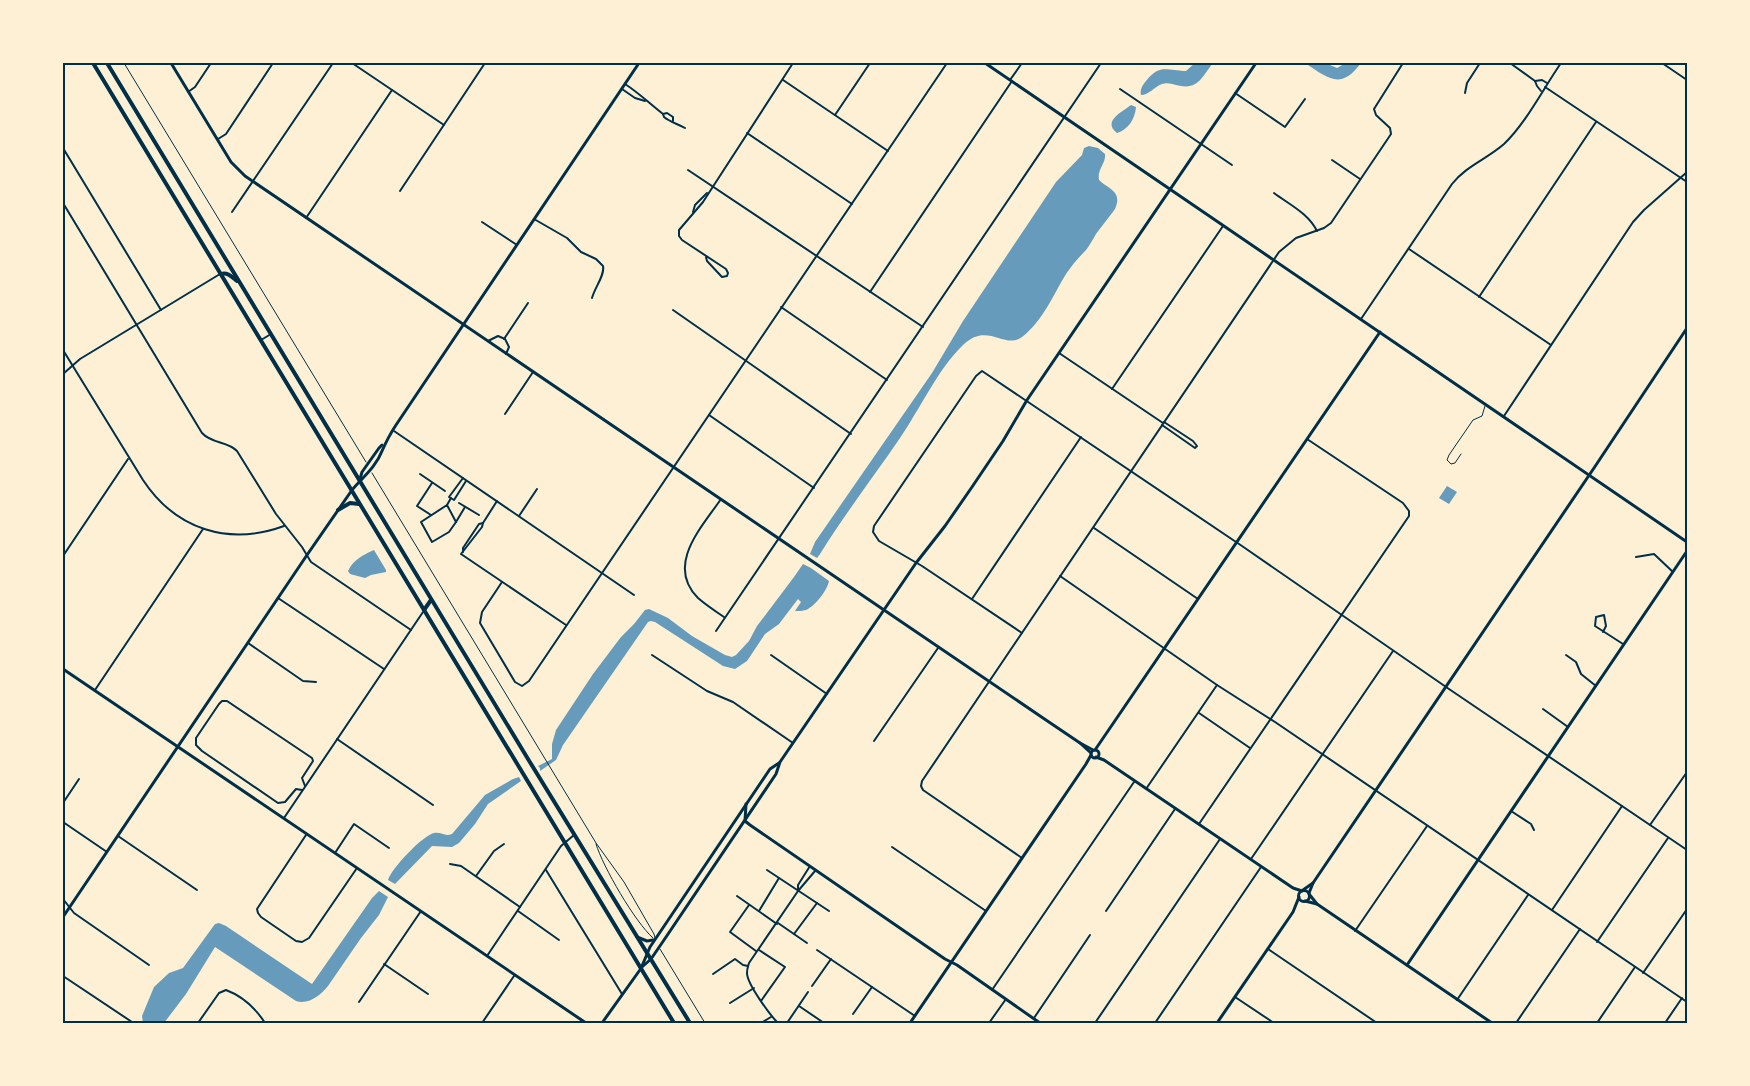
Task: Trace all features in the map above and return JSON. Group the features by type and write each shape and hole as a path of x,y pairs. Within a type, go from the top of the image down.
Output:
{"highway":[{"path":"93,63 674,1023"},
{"path":"107,63 431,600 690,1023"},
{"path":"221,274 230,275 242,286"},
{"path":"338,510 350,503 359,504"},
{"path":"424,610 431,600"}],"street":[{"path":"171,63 236,168 254,182 1261,867 1293,888 1309,894 1317,904 1355,931 1492,1023"},
{"path":"188,92 195,87 211,63"},
{"path":"218,139 226,134 273,63"},
{"path":"232,212 333,63"},
{"path":"352,63 444,125"},
{"path":"400,191 485,63"},
{"path":"63,917 307,555 352,490 365,477 392,430 639,63"},
{"path":"706,257 719,275 727,276 727,270 682,240 678,233 680,228 700,204 793,63"},
{"path":"835,115 870,63"},
{"path":"502,582 483,610 480,618 481,627 515,682 522,686 529,681 947,63"},
{"path":"985,63 1687,542"},
{"path":"870,292 1022,63"},
{"path":"716,631 1101,63"},
{"path":"642,967 647,953 667,921 770,769 780,762 793,744 916,563 972,487 1027,400 1256,63"},
{"path":"1022,858 922,788 922,781 1283,248 1293,239 1326,227 1332,221 1389,137 1390,128 1376,115 1374,109 1403,63"},
{"path":"1465,93 1467,82 1480,63"},
{"path":"1510,63 1535,81 1536,86 1542,91"},
{"path":"1361,319 1457,178 1506,141 1560,63"},
{"path":"1662,63 1687,80"},
{"path":"782,80 888,151"},
{"path":"1535,81 1542,80 1547,83"},
{"path":"625,84 640,94 664,117 685,128"},
{"path":"1545,87 1687,182"},
{"path":"622,89 635,98 645,101"},
{"path":"1120,89 1232,165"},
{"path":"306,218 392,90"},
{"path":"1235,93 1285,127 1305,99"},
{"path":"1479,297 1596,122"},
{"path":"747,133 852,204"},
{"path":"63,148 161,310"},
{"path":"1332,160 1360,179"},
{"path":"688,170 923,327"},
{"path":"1503,416 1633,222 1687,172"},
{"path":"1274,193 1306,215 1317,231"},
{"path":"63,203 202,433 210,440 230,446 237,451 284,526 302,547 311,562 411,630"},
{"path":"534,219 567,238 580,252 596,259 604,267 604,273 595,287 592,298"},
{"path":"482,222 517,245"},
{"path":"1112,389 1223,226"},
{"path":"1408,248 1551,345"},
{"path":"63,374 72,365 221,274"},
{"path":"504,339 528,303"},
{"path":"781,308 887,380"},
{"path":"673,310 851,434"},
{"path":"1217,1023 1293,912 1309,898 1313,883 1687,328"},
{"path":"910,1023 1380,332"},
{"path":"261,340 271,334"},
{"path":"488,341 498,336 504,339 508,347 506,354"},
{"path":"63,350 147,487 160,503 178,517 203,529 220,533 243,535 262,533 284,526"},
{"path":"1059,353 1164,422 1197,446 1195,448 1164,422"},
{"path":"505,414 533,372"},
{"path":"1022,633 972,598 876,538 873,532 874,526 976,376 981,372 1082,437 1687,850"},
{"path":"709,415 814,488"},
{"path":"392,430 634,595"},
{"path":"972,598 1082,437"},
{"path":"1199,824 1407,518 1409,511 1402,503 1307,439"},
{"path":"359,481 362,472 384,444"},
{"path":"63,556 129,458"},
{"path":"420,474 445,491"},
{"path":"463,478 447,505 421,522 432,542 449,532 465,507"},
{"path":"451,498 467,481"},
{"path":"431,515 417,506 432,483"},
{"path":"519,516 537,489"},
{"path":"720,499 692,541 686,559 687,579 695,594 725,618"},
{"path":"497,501 482,527 462,553 566,625"},
{"path":"459,503 478,515"},
{"path":"447,505 456,522"},
{"path":"1094,527 1198,599"},
{"path":"95,690 203,529"},
{"path":"1407,965 1687,551"},
{"path":"1636,557 1654,554 1673,572"},
{"path":"1060,576 1217,685 1687,1002"},
{"path":"279,598 384,669"},
{"path":"284,818 424,610"},
{"path":"1603,632 1606,623 1602,615 1596,617 1595,626 1603,632 1624,644"},
{"path":"248,644 303,681 316,682"},
{"path":"874,741 938,648"},
{"path":"1251,859 1393,651"},
{"path":"652,655 707,691 733,702 793,744"},
{"path":"1566,655 1576,662 1581,674 1596,686"},
{"path":"771,656 827,694"},
{"path":"63,669 586,1023"},
{"path":"1146,789 1217,685"},
{"path":"303,790 298,788 294,790 285,802 278,803 202,751 195,742 196,738 221,703 227,701 311,756 313,761 302,778 305,786"},
{"path":"1543,709 1568,727"},
{"path":"1198,712 1250,748"},
{"path":"337,739 433,805"},
{"path":"602,1023 669,934 777,774 780,762"},
{"path":"308,768 313,774"},
{"path":"1650,825 1687,772"},
{"path":"63,803 79,779"},
{"path":"992,990 1135,781"},
{"path":"745,821 747,804"},
{"path":"1552,910 1622,806"},
{"path":"1106,911 1176,809"},
{"path":"1511,811 1531,824 1534,830"},
{"path":"745,821 1040,1023"},
{"path":"63,822 107,852"},
{"path":"334,853 354,824 389,848"},
{"path":"1355,931 1427,826"},
{"path":"307,834 259,904 258,911 263,918 302,942 309,938 357,868"},
{"path":"487,956 565,842 574,835"},
{"path":"118,836 197,890"},
{"path":"1598,942 1668,838"},
{"path":"1095,1023 1220,839"},
{"path":"476,876 494,851 504,844"},
{"path":"892,847 986,910"},
{"path":"450,864 462,866 520,907"},
{"path":"798,891 798,885 810,866"},
{"path":"1155,1023 1261,867"},
{"path":"546,870 622,994"},
{"path":"767,870 829,911"},
{"path":"778,1023 771,1017 748,978 748,966 798,891 816,870"},
{"path":"759,911 779,878"},
{"path":"1293,912 1302,891 1313,883"},
{"path":"1293,888 1304,901 1317,904"},
{"path":"1457,1000 1529,894"},
{"path":"737,896 807,943"},
{"path":"63,899 74,913 149,965"},
{"path":"794,934 817,903"},
{"path":"749,905 730,932 785,967 761,1001"},
{"path":"1643,973 1687,909"},
{"path":"359,1002 421,911"},
{"path":"518,911 559,940"},
{"path":"667,921 669,934"},
{"path":"1516,1023 1580,929"},
{"path":"1034,1018 1090,935"},
{"path":"636,936 647,941 655,940"},
{"path":"1268,949 1377,1023"},
{"path":"818,950 915,1016"},
{"path":"713,974 735,959 748,966"},
{"path":"812,986 831,959"},
{"path":"384,964 428,994"},
{"path":"1597,1023 1635,967"},
{"path":"482,1023 515,975"},
{"path":"63,976 132,1022"},
{"path":"853,1014 872,987"},
{"path":"730,1003 754,988"},
{"path":"198,1023 219,993 226,990 250,1005 266,1023"},
{"path":"787,1023 808,992"},
{"path":"1235,997 1274,1023"},
{"path":"989,1023 1006,999"},
{"path":"1665,1023 1682,999"},
{"path":"799,1006 824,1023"},
{"path":"761,1023 771,1017"}],"lane":[{"path":"124,63 596,843 634,897 655,940"},
{"path":"1461,454 1455,463 1448,462 1449,455 1473,420 1482,416 1486,404"},
{"path":"596,843 611,876 640,923 655,940"},
{"path":"659,947 705,1023"}],"water":[{"path":"1195,63 1213,63 1192,85 1164,83 1147,94 1141,95 1142,86 1155,72 1163,69 1186,71"},
{"path":"1305,63 1325,63 1337,68 1346,63 1361,63 1347,77 1334,79 1321,74"},
{"path":"1131,105 1136,107 1132,120 1128,127 1117,133 1113,129 1112,121"},
{"path":"1089,146 1098,148 1105,154 1099,180 1116,194 1117,203 1087,248 1068,271 1042,316 1029,331 1016,340 980,335 963,345 937,377 900,438 820,554 817,558 810,554 815,542 932,373 963,321 1056,182 1082,155 1084,148"},
{"path":"1447,486 1457,492 1449,504 1439,498"},
{"path":"374,550 386,572 365,578 350,574 348,571 356,560"},
{"path":"803,564 829,581 823,594 809,608 795,611 801,602 798,599 779,624 765,634 747,661 735,669 723,666 655,622 648,622 563,745 556,760 540,771 538,766 552,759 552,744 556,730 593,674 645,610 649,609 668,618 692,636 732,657 749,641 757,626"},
{"path":"519,777 521,781 488,804 459,843 452,847 432,846 395,884 388,880 415,846 434,833 452,834 485,795"},
{"path":"379,891 388,897 379,915 328,986 313,999 305,1002 296,1001 215,947 186,994 164,1023 143,1023 142,1016 154,987 169,973 183,968 215,924 226,926 312,984"}]}
